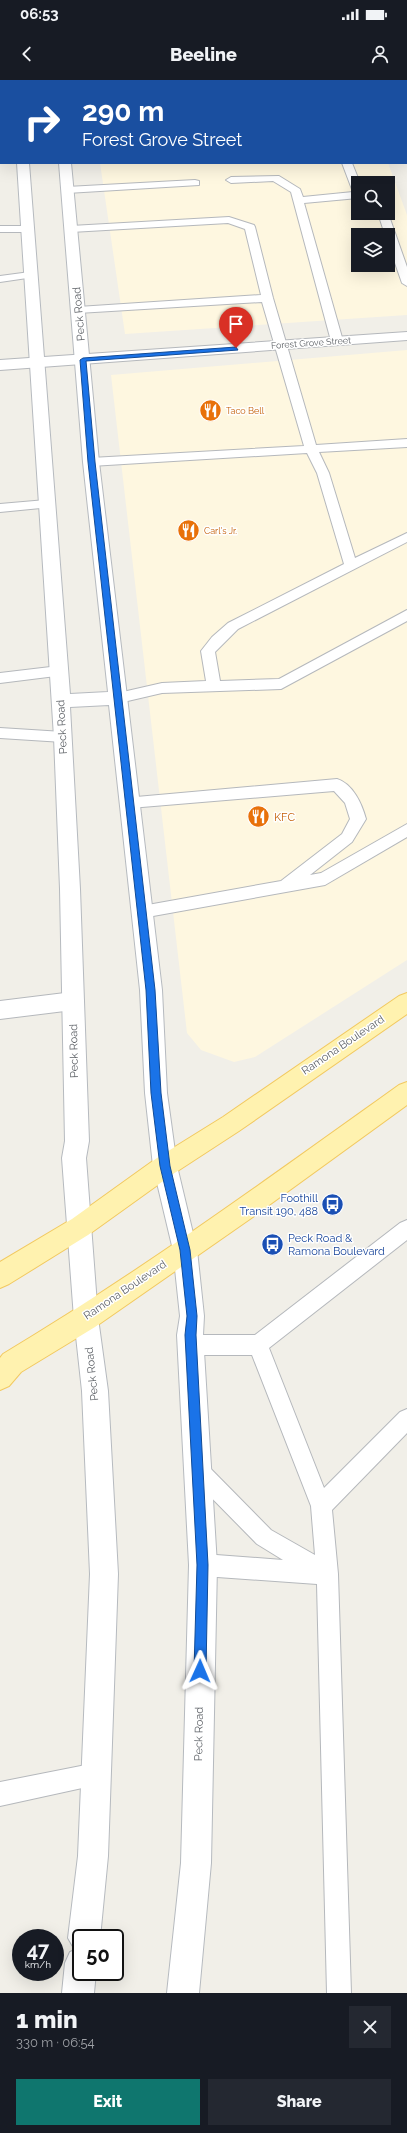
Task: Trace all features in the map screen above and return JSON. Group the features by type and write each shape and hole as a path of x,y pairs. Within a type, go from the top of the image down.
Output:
{"main road":[{"name":"Peck Road","path":"22,164 61,701 69,856 77,1141 74,1158 86,1318 95,1390 104,1574 93,1856 85,1929"},
{"name":"Peck Road","path":"65,164 91,462 151,990 156,1093 165,1166 185,1250 192,1316 191,1345 203,1565 196,1863 183,1993"},
{"name":"Forest Grove Street","path":"0,365 407,336"},
{"path":"61,701 119,698"},
{"path":"0,1010 73,1001"},
{"name":"Ramona Boulevard","path":"0,1276 80,1227 165,1166 231,1124 407,1002"},
{"name":"Ramona Boulevard","path":"0,1377 12,1363 86,1318 242,1211 406,1095"},
{"path":"78,1993 79,1981"}],"lane":[{"path":"347,164 352,176"},
{"path":"231,180 275,178 296,191 337,341"},
{"path":"67,190 195,183"},
{"path":"298,200 351,195"},
{"path":"71,229 229,220 250,227 267,298 311,449 323,473 351,566"},
{"path":"385,220 407,283"},
{"path":"0,229 27,229"},
{"path":"0,278 30,275"},
{"path":"78,310 267,298"},
{"path":"91,462 407,443"},
{"path":"0,508 46,504"},
{"path":"214,687 208,651 216,640 233,626 407,537"},
{"path":"119,698 162,688 281,684 407,616"},
{"path":"0,678 59,671"},
{"path":"0,733 63,737"},
{"path":"130,802 337,785 343,789 355,806 358,819 347,838 284,887"},
{"path":"142,912 325,879 407,830"},
{"path":"191,1345 258,1345 407,1229"},
{"path":"258,1345 321,1506 327,1574 339,1993"},
{"path":"321,1506 407,1419"},
{"path":"198,1470 264,1537 327,1574"},
{"path":"203,1565 327,1574"},
{"path":"0,1794 96,1774"}],"shaded area":[{"path":"100,164 388,164 393,176 351,176 351,220 395,220 395,182 407,215 407,315 125,334"},
{"path":"407,350 407,960 255,1057 234,1062 201,1050 187,1033 111,375"}],"place":[{"name":"Taco Bell","path":"211,411"},
{"name":"Carl's Jr.","path":"188,531"},
{"name":"KFC","path":"258,817"},
{"name":"Foothill Transit 190, 488","path":"333,1204"},
{"name":"Peck Road & Ramona Boulevard","path":"273,1244"}],"route":[{"path":"200,1671 203,1565 190,1335 192,1316 185,1250 165,1166 156,1093 151,990 91,462 83,360 236,348"}]}
